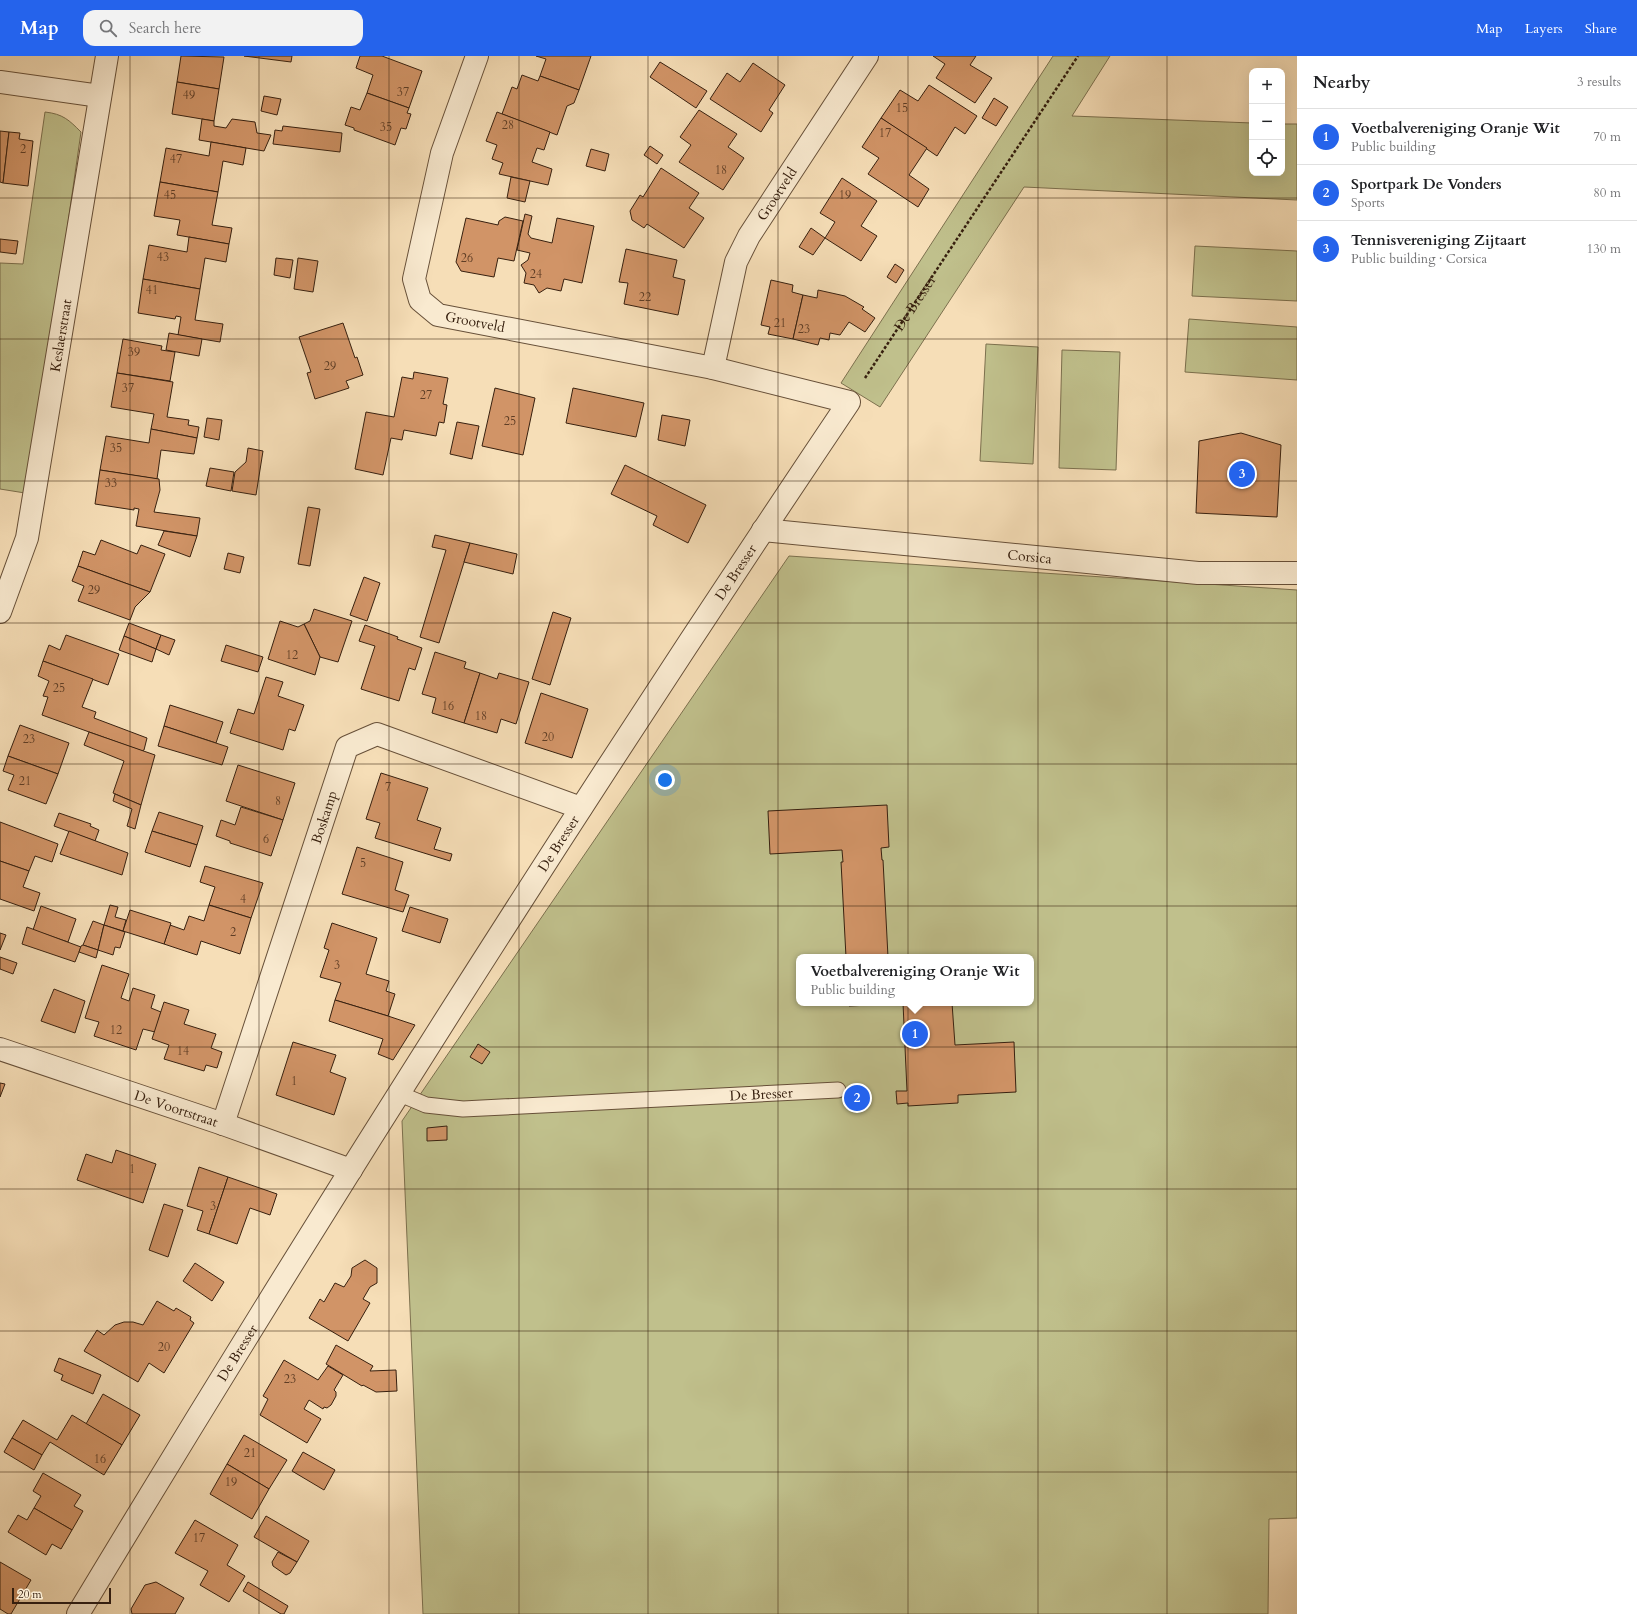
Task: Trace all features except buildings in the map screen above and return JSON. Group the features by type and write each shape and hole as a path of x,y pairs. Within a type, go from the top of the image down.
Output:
{"street":[{"name":"Keslaerstraat","path":"0,612 27,538 107,56"},
{"name":"Grootveld","path":"477,56 442,153 414,279 420,300 438,315 713,368 849,402"},
{"name":"Grootveld","path":"713,368 736,262 749,236 867,56"},
{"path":"0,82 100,96"},
{"name":"De Bresser","path":"78,1614 204,1406 581,808 763,530 849,402"},
{"name":"Corsica","path":"763,530 1198,573 1297,573"},
{"name":"Boskamp","path":"222,1124 347,748 376,734 581,808"},
{"name":"De Voortstraat","path":"0,1049 222,1124 352,1170"}],"lane":[{"name":"De Bresser","path":"400,1094 426,1105 463,1109 838,1090"}],"path":[{"name":"De Bresser","path":"849,402 1078,56"}],"green space":[{"path":"1053,56 1110,56 1072,116 1249,123 1249,176 1285,176 1285,124 1297,124 1297,200 1024,187 880,407 841,383"},
{"path":"45,112 57,114 65,118 81,132 41,411 25,493 0,489 0,263 23,264"},
{"path":"1195,246 1297,251 1297,301 1192,296"},
{"path":"1189,319 1297,327 1297,380 1185,372"},
{"path":"986,344 1038,347 1033,464 980,461"},
{"path":"1062,350 1120,352 1116,470 1059,468"},
{"path":"789,556 1297,590 1297,1518 1269,1519 1268,1614 423,1614 402,1121"}],"place":[{"name":"Tennisvereniging Zijtaart","path":"1242,474"},
{"name":"Voetbalvereniging Oranje Wit","path":"915,1034"},
{"name":"Sportpark De Vonders","path":"857,1098"}]}
